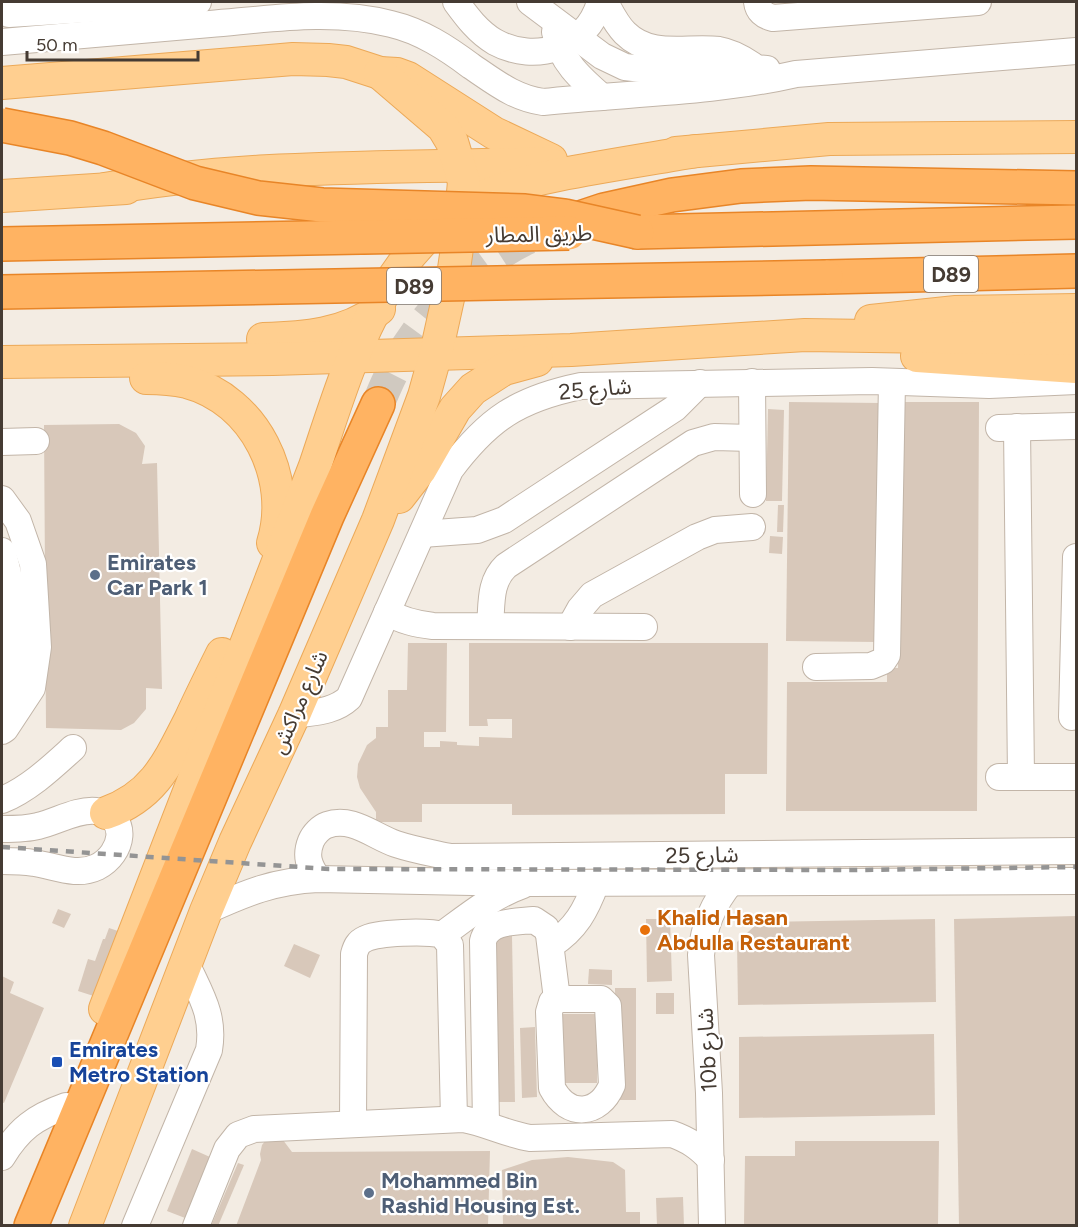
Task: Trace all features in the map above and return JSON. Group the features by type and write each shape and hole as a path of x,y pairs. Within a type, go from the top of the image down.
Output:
{"highway":[{"path":"2,125 70,138 195,183 258,198 322,205 525,211 565,216 637,232"},
{"path":"867,185 948,176 1077,170"},
{"path":"571,221 638,202 706,189 777,184 1077,188"},
{"name":"طريق المطار","path":"2,244 1077,222"},
{"name":"D89","path":"2,292 1077,271"},
{"path":"31,1226 322,527 378,404"}],"main road":[{"path":"2,83 293,59 346,62 380,73 397,74 408,78 494,133 556,163"},
{"name":"شارع مراكش","path":"85,1226 206,911 378,520 417,417 436,353 461,221 464,182 452,142 443,127 380,73"},
{"path":"105,189 204,174 556,163 830,139 1077,137"},
{"path":"2,345 290,339 329,332 349,326 375,312 402,290 422,256 500,189 586,169 696,152"},
{"path":"2,196 105,189 317,186 342,188 365,195 386,208 404,225 422,256 444,317"},
{"path":"806,335 868,322 923,315 956,312 1077,310"},
{"path":"23,1226 35,1179 66,1106 315,466 337,396 362,334 375,312"},
{"path":"2,362 353,357 571,350 806,335 1077,339"},
{"path":"866,337 892,350 931,358 1077,367"},
{"path":"378,520 420,470 455,409 473,389 504,369 571,350"},
{"path":"49,362 90,375 168,378 190,383 226,401 242,415 266,450 274,470 278,490 279,512 270,553 166,767 146,790 124,806 106,813"},
{"path":"168,845 165,830 166,813 236,626"}],"street":[{"path":"9,13 198,2"},
{"path":"271,19 291,2"},
{"path":"456,2 474,26 484,34 508,48 536,52 569,42 592,21 600,2"},
{"path":"530,2 555,10 569,42 567,62 602,97"},
{"path":"605,2 619,27 627,35 650,48 720,50 732,53 755,67"},
{"path":"757,2 760,11 773,18 978,2"},
{"path":"2,42 271,19 342,16 394,24 419,33 518,97 543,102 728,86 796,74 1077,51"},
{"path":"569,42 614,62 642,71 755,67 796,74"},
{"name":"شارع 25","path":"294,715 341,706 349,698 450,470 484,429 519,405 549,393 580,386 752,382 988,385 1077,381"},
{"path":"752,382 753,494"},
{"path":"816,667 871,666 883,661 887,655 892,382"},
{"path":"422,534 477,531 504,520 675,408 700,383"},
{"path":"1077,426 1008,428 1010,777 1077,777"},
{"path":"490,626 494,582 506,566 693,443 714,437 752,438"},
{"path":"2,441 36,441"},
{"path":"2,499 18,521 33,564 38,647 33,688 5,729 2,730"},
{"path":"570,627 580,609 592,595 697,537 715,530 752,527"},
{"path":"1072,717 1077,557"},
{"path":"2,730 10,709 15,685 13,602 4,564"},
{"path":"387,612 401,620 417,624 644,627"},
{"path":"2,800 48,770 73,748"},
{"path":"2,829 36,827 82,811 94,811 106,813 114,820 119,830 119,841 115,851 96,867 72,871 34,863 2,861"},
{"name":"شارع 25","path":"318,879 309,867 307,852 312,837 323,827 337,821 352,823 383,839 416,851 450,857 1077,851"},
{"path":"485,857 496,881"},
{"name":"شارع 25","path":"206,911 261,888 291,880 318,879 528,883 1077,881"},
{"name":"10b شارع","path":"712,1226 701,955 703,934 709,915 718,897 731,882"},
{"path":"353,1124 354,954 356,947 367,937 416,933 442,935 504,891 528,883"},
{"path":"551,945 573,928 581,917 596,883"},
{"path":"486,1124 484,934 496,925 534,920 546,928 551,945 557,999"},
{"path":"442,935 450,945 454,1119"},
{"path":"135,1226 209,1050 212,1035 210,1019 186,963"},
{"path":"2,1157 12,1140 27,1125 46,1113 66,1106"},
{"path":"196,1226 227,1149 238,1135 254,1129 454,1119 486,1124 500,1131 530,1138 672,1134 687,1139 711,1160"}],"building":[{"path":"789,402 881,403 877,642 786,641"},
{"path":"899,402 979,402 977,811 786,811 787,682 887,682 887,668 898,668"},
{"path":"768,409 784,410 782,501 766,501"},
{"path":"119,424 136,433 145,446 142,464 157,463 162,689 146,688 146,709 134,723 121,730 46,728 44,425"},
{"path":"778,505 784,505 783,532 777,532"},
{"path":"770,536 783,537 782,554 769,553"},
{"path":"408,643 447,643 446,732 424,732 424,747 440,747 440,741 457,742 457,745 479,746 479,737 512,738 512,719 487,719 488,726 469,726 469,643 768,643 767,774 725,774 725,814 512,815 512,804 422,804 422,822 376,822 376,812 360,788 357,777 358,764 367,745 376,738 376,727 388,727 388,690 407,690"},
{"path":"58,909 71,914 64,928 52,923"},
{"path":"1076,916 1076,1226 959,1226 954,919"},
{"path":"646,919 670,919 672,981 647,982"},
{"path":"935,919 936,1002 738,1005 737,942 759,922"},
{"path":"109,928 124,933 106,1000 78,991 88,959 95,961"},
{"path":"512,936 515,1102 498,1102 495,937"},
{"path":"294,944 320,955 310,978 284,966"},
{"path":"589,969 612,970 612,985 588,984"},
{"path":"2,976 14,982 10,993 44,1008 4,1103 2,1102"},
{"path":"615,988 636,988 636,1100 616,1100"},
{"path":"656,993 674,993 674,1014 656,1014"},
{"path":"560,1014 597,1014 597,1083 560,1083"},
{"path":"535,1027 537,1097 522,1098 520,1028"},
{"path":"934,1034 935,1115 739,1118 739,1037"},
{"name":"Mohammed Bin Rashid Housing Est.","path":"266,1140 283,1140 292,1152 490,1151 488,1226 236,1226 261,1160 262,1145"},
{"path":"795,1141 939,1141 938,1225 744,1225 745,1156 795,1156"},
{"path":"192,1149 210,1157 185,1218 167,1211"},
{"path":"568,1157 613,1162 625,1170 626,1212 640,1212 640,1226 503,1226 502,1170 532,1160"},
{"path":"238,1163 244,1165 218,1226 211,1226"},
{"path":"683,1197 684,1226 657,1226 656,1198"}],"tunnel":[{"path":"378,404 392,372 411,341 442,302 460,284 500,253 544,231"}],"railway":[{"path":"2,847 329,869 857,870 1076,867"}],"place":[{"name":"Emirates Car Park 1","path":"95,575"},
{"name":"Khalid Hasan Abdulla Restaurant","path":"645,930"},
{"name":"Emirates Metro Station","path":"57,1062"},
{"name":"Mohammed Bin Rashid Housing Est.","path":"369,1193"}]}
